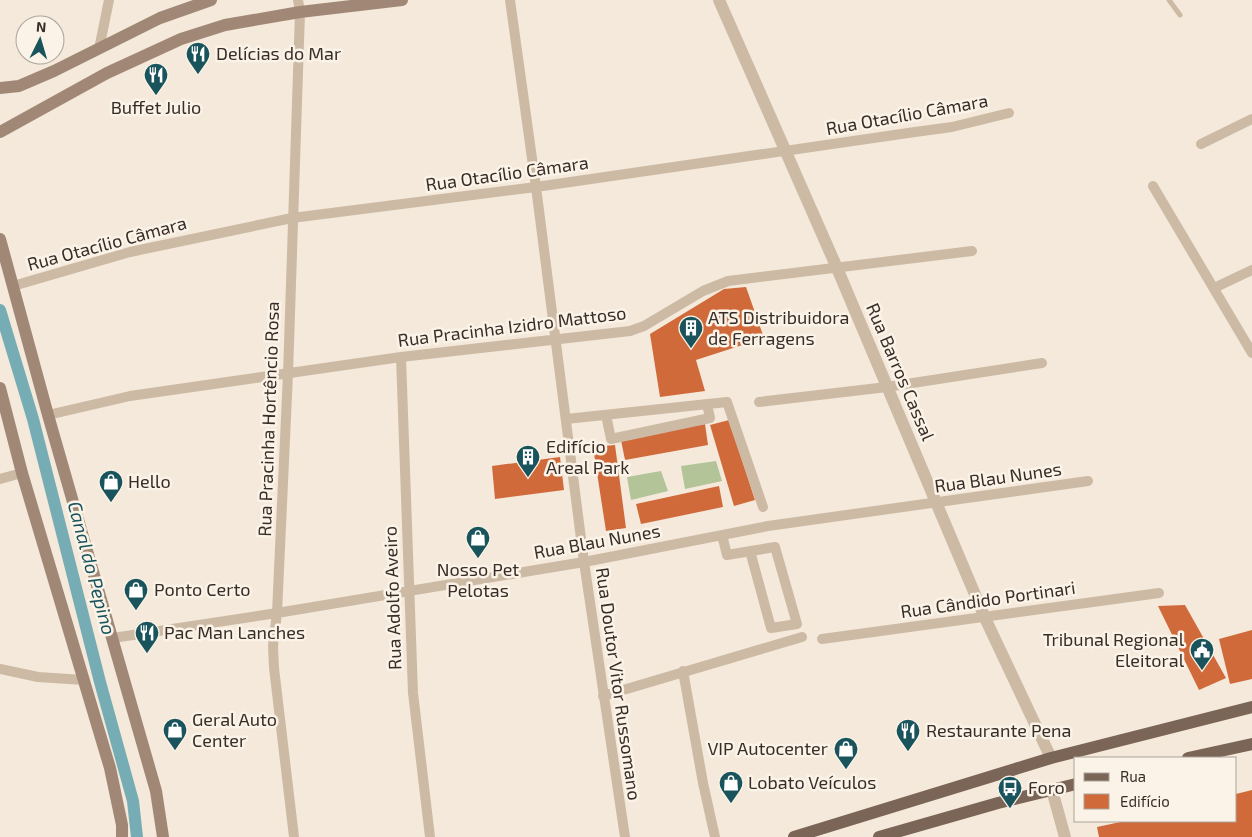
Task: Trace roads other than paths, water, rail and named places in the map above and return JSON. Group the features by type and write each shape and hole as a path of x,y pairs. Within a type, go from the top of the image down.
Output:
{"main road":[{"path":"0,88 19,86 100,49 160,18 211,0"},
{"path":"0,132 107,73 181,39 225,25 299,6 402,0"},
{"path":"0,239 48,415 156,790 163,837"},
{"path":"0,388 22,473 110,768 122,824 122,837"},
{"path":"794,837 1051,758 1252,707"},
{"path":"1193,757 1252,744"},
{"path":"879,837 1074,784"}],"street":[{"path":"100,49 109,0"},
{"name":"Rua Doutor Vitor Russomano","path":"510,0 584,562 625,837"},
{"name":"Rua Barros Cassal","path":"719,0 837,268 985,618 1051,758"},
{"name":"Rua Pracinha Hortêncio Rosa","path":"294,837 273,646 277,613 288,374 299,6"},
{"name":"Rua Otacílio Câmara","path":"13,286 130,252 292,218 536,188 952,127 1009,113"},
{"path":"1201,144 1252,119"},
{"path":"1153,186 1252,353"},
{"name":"Rua Pracinha Izidro Mattoso","path":"48,415 130,396 401,357 630,331 644,326 703,291 728,281 972,250"},
{"path":"1214,288 1252,270"},
{"name":"Rua Adolfo Aveiro","path":"401,357 413,693 430,837"},
{"path":"758,402 887,387 1042,363"},
{"path":"566,418 727,402 763,507"},
{"path":"606,415 612,439 710,418 707,404"},
{"path":"0,479 22,473"},
{"name":"Rua Blau Nunes","path":"113,638 584,562 768,526 1088,481"},
{"path":"722,535 727,555 750,551 775,547 797,624 771,628 750,551"},
{"name":"Rua Cândido Portinari","path":"822,639 1159,593"},
{"path":"604,696 802,637"},
{"path":"0,670 38,677 84,680"},
{"path":"683,671 715,837"},
{"path":"1052,790 1065,837"}],"lane":[{"path":"1168,0 1180,15"}],"waterway":[{"name":"Canal do Pepino","path":"0,310 33,419 100,682 133,801 137,837"}],"place":[{"name":"Delícias do Mar","path":"198,75"},
{"name":"Buffet Julio","path":"156,96"},
{"name":"ATS Distribuidora de Ferragens","path":"691,349"},
{"name":"Edifício Areal Park","path":"528,478"},
{"name":"Hello","path":"111,503"},
{"name":"Nosso Pet Pelotas","path":"478,559"},
{"name":"Ponto Certo","path":"136,611"},
{"name":"Pac Man Lanches","path":"147,654"},
{"name":"Tribunal Regional Eleitoral","path":"1202,671"},
{"name":"Geral Auto Center","path":"175,751"},
{"name":"Restaurante Pena","path":"908,752"},
{"name":"VIP Autocenter","path":"846,770"},
{"name":"Lobato Veículos","path":"731,804"},
{"name":"Foro","path":"1010,809"}]}
